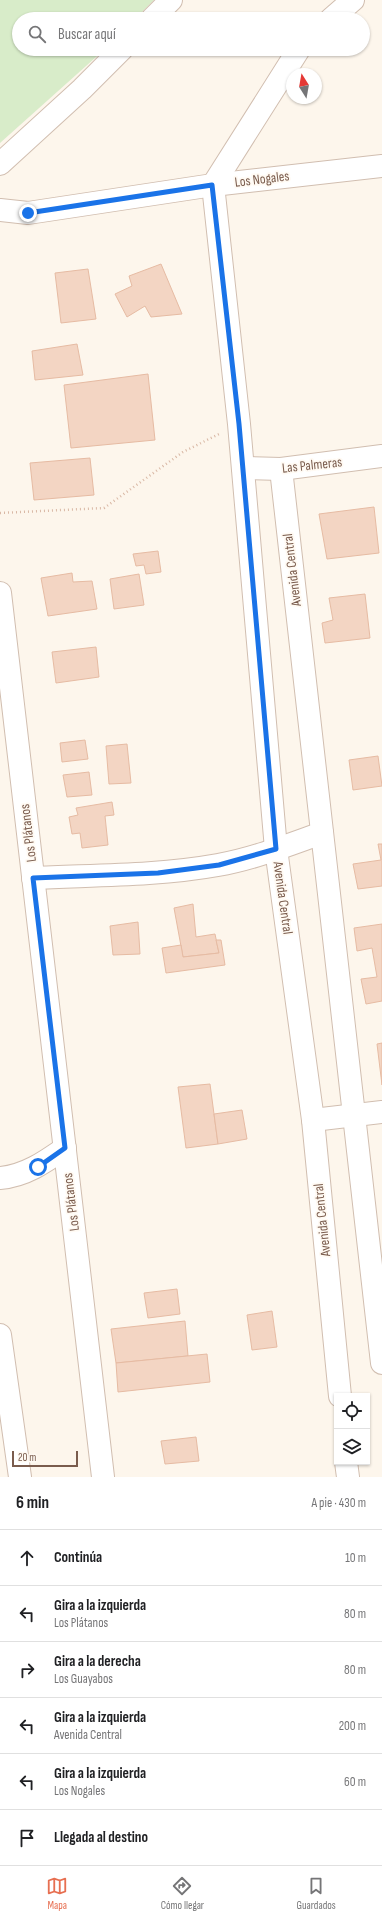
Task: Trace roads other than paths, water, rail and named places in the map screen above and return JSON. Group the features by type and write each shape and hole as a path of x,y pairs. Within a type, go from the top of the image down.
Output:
{"street":[{"path":"159,12 171,0"},
{"path":"339,12 353,0"},
{"path":"0,164 82,89 115,56"},
{"path":"212,185 295,56"},
{"name":"Los Nogales","path":"0,210 28,213 212,185 382,166"},
{"name":"Avenida Central","path":"212,185 239,424 276,849 313,1120 340,1393"},
{"name":"Las Palmeras","path":"243,468 280,469 382,456"},
{"name":"Avenida Central","path":"280,469 382,1363"},
{"name":"Los Plátanos","path":"0,593 103,1477"},
{"path":"33,878 158,873 219,865 276,849 322,833"},
{"path":"313,1120 382,1112"},
{"path":"0,1178 8,1178 38,1167 65,1148"},
{"path":"0,1335 20,1477"},
{"path":"346,1465 348,1477"}]}
